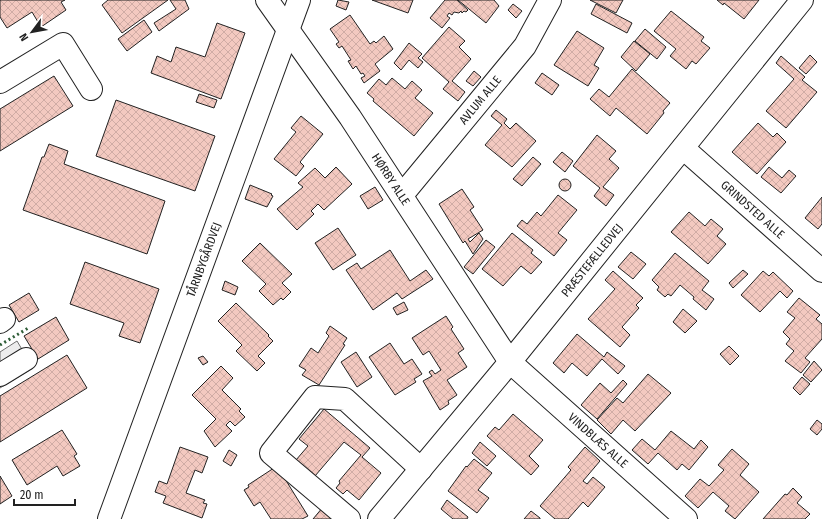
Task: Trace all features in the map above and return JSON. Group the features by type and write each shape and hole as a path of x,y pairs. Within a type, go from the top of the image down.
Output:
{"street":[{"name":"HØRBY ALLE","path":"267,0 350,116 510,362"},
{"name":"TÅRNBYGÅRDVEJ","path":"109,519 299,0"},
{"name":"AVLUM ALLE","path":"402,195 525,46 550,0"},
{"name":"PRÆSTEFÆLLEDVEJ","path":"379,519 510,362 802,0"},
{"path":"0,82 63,44 91,89"},
{"name":"GRINDSTED ALLE","path":"683,148 822,271"},
{"path":"0,374 26,358"},
{"name":"VINDBLÆS ALLE","path":"510,362 686,519"},
{"path":"350,519 271,453 315,397 344,399 420,469"}],"shaded area":[{"path":"17,341 33,368 0,388 0,352"}],"building":[{"path":"0,0 65,0 61,2 66,10 41,27 32,12 7,28 0,17"},
{"path":"108,0 168,0 122,33 102,5"},
{"path":"170,0 185,0 189,9 159,31 154,23 176,9"},
{"path":"338,0 349,2 346,10 336,6"},
{"path":"372,0 413,0 408,13"},
{"path":"445,0 457,0 468,10 462,13 461,11 459,13 454,12 452,15 449,13 447,16 450,18 442,28 430,18"},
{"path":"458,0 494,0 499,6 486,23"},
{"path":"590,0 623,0 616,13"},
{"path":"717,0 759,0 744,19 724,3 723,5"},
{"path":"513,4 522,11 516,18 508,10"},
{"path":"596,4 632,23 627,33 591,14"},
{"path":"671,11 704,37 701,41 710,48 696,64 692,61 686,69 670,56 676,49 654,31"},
{"path":"350,15 370,44 374,41 376,43 384,36 393,49 375,64 380,71 364,83 361,78 365,76 363,73 361,74 356,66 353,69 348,61 351,60 342,46 339,48 336,44 339,42 330,29"},
{"path":"144,20 152,32 127,51 118,39"},
{"path":"217,23 245,33 221,99 151,73 157,56 171,62 176,47 205,57"},
{"path":"449,27 465,41 459,47 471,59 452,81 465,92 458,101 443,89 449,82 422,58"},
{"path":"645,29 666,47 657,59 635,41"},
{"path":"577,31 604,48 594,65 599,68 588,86 554,65"},
{"path":"634,41 650,54 636,71 621,57"},
{"path":"409,43 422,54 418,58 423,62 418,68 409,60 401,70 394,63"},
{"path":"810,55 817,62 806,74 799,68"},
{"path":"781,56 805,77 802,80 817,92 786,128 766,111 794,79 776,63"},
{"path":"632,69 670,103 647,134 616,108 610,116 590,99 599,89 609,97"},
{"path":"474,71 481,77 473,86 466,81"},
{"path":"542,73 559,85 552,95 535,83"},
{"path":"54,76 73,106 0,151 0,109"},
{"path":"392,78 405,89 412,81 422,90 415,98 433,113 414,136 373,101 374,99 367,93 379,79 386,85"},
{"path":"199,94 217,100 214,108 196,102"},
{"path":"116,100 215,136 195,191 96,156"},
{"path":"496,110 507,119 504,123 510,129 516,123 536,141 512,167 485,145 502,125 491,116"},
{"path":"301,116 323,134 300,162 304,166 296,176 274,159 296,132 291,128"},
{"path":"758,123 773,137 777,133 786,142 757,174 732,152"},
{"path":"597,135 616,151 609,159 619,168 603,187 614,195 606,206 594,196 600,188 573,166"},
{"path":"49,144 68,151 64,164 165,201 147,254 23,210 42,157 44,157"},
{"path":"562,152 573,161 565,172 553,162"},
{"path":"533,157 541,164 522,186 513,179"},
{"path":"336,167 352,184 324,210 318,204 311,211 314,214 297,230 277,209 303,187 298,183 315,168 325,178"},
{"path":"769,167 782,178 789,170 796,176 781,193 761,177"},
{"path":"563,179 567,179 571,185 567,191 563,191 559,187 559,183"},
{"path":"250,185 272,194 271,195 273,196 267,207 245,199"},
{"path":"375,187 383,200 368,209 360,196"},
{"path":"462,189 474,207 470,210 483,230 468,239 470,242 479,233 483,239 473,254 465,241 463,243 439,204"},
{"path":"558,195 577,210 558,233 567,240 554,256 517,226 522,220 527,224 537,212 541,216"},
{"path":"822,197 822,224 818,229 805,218"},
{"path":"689,212 705,226 711,219 723,229 717,236 726,244 708,264 671,232"},
{"path":"338,228 356,255 333,270 315,243"},
{"path":"512,233 533,250 531,253 542,262 531,274 521,266 503,286 482,269"},
{"path":"486,240 495,247 473,274 464,267"},
{"path":"260,243 292,274 282,283 291,292 283,300 281,298 273,305 259,291 266,284 242,261"},
{"path":"390,250 410,281 426,270 433,279 402,299 397,293 373,310 346,270 357,263 361,269"},
{"path":"631,252 646,264 633,279 618,267"},
{"path":"675,253 709,281 702,290 714,299 706,310 680,285 671,296 668,294 665,297 657,290 659,287 652,280"},
{"path":"85,262 159,289 140,343 119,336 124,323 70,304"},
{"path":"743,270 748,274 733,288 729,283"},
{"path":"613,271 643,298 636,305 639,308 622,327 630,335 620,347 588,319 615,289 605,280"},
{"path":"763,271 769,276 773,272 793,291 787,298 780,291 760,312 741,295"},
{"path":"225,281 238,287 235,295 222,290"},
{"path":"29,293 39,310 19,322 9,305"},
{"path":"799,298 820,315 816,319 822,324 822,339 805,358 810,362 801,373 785,361 794,351 786,344 790,339 783,332 795,318 787,312"},
{"path":"404,302 408,310 397,315 393,308"},
{"path":"236,303 269,335 268,336 273,341 258,356 265,363 257,371 236,351 242,345 218,321"},
{"path":"683,309 697,321 685,333 673,322"},
{"path":"446,316 453,327 451,329 464,349 458,353 467,367 447,380 457,395 448,401 449,404 440,410 423,381 432,376 429,372 432,370 435,374 441,370 429,351 423,355 412,338"},
{"path":"56,317 69,340 38,359 24,336"},
{"path":"330,326 347,338 343,344 345,345 319,385 302,375 306,370 299,366 311,348 318,353 329,336 326,333"},
{"path":"577,334 604,357 607,352 625,366 618,374 602,359 587,376 572,363 564,373 553,363"},
{"path":"390,343 404,364 412,359 422,374 414,379 416,382 395,395 369,357"},
{"path":"729,346 739,356 730,365 720,354"},
{"path":"356,352 372,377 357,387 341,362"},
{"path":"67,355 87,388 0,442 0,396"},
{"path":"203,356 208,362 203,365 198,358"},
{"path":"814,361 822,370 811,382 803,375"},
{"path":"221,366 233,378 222,390 241,409 239,411 245,417 235,426 230,421 226,425 232,431 215,447 204,431 216,419 192,395"},
{"path":"648,374 671,393 635,431 623,420 611,434 597,420 617,398 623,403"},
{"path":"802,377 810,384 800,395 793,388"},
{"path":"623,380 627,384 597,419 581,405 600,383 611,393"},
{"path":"324,409 370,448 362,457 381,473 359,500 347,490 343,494 336,488 340,483 339,481 361,455 344,442 315,476 296,460 308,446 299,439"},
{"path":"513,414 543,440 529,456 539,466 531,475 487,436 495,427 499,430"},
{"path":"817,420 822,424 822,429 817,435 810,429"},
{"path":"62,430 77,454 74,456 80,466 63,476 57,466 27,485 12,460"},
{"path":"671,431 694,449 701,440 708,447 689,470 682,464 677,470 658,453 648,464 632,450 642,439 655,450"},
{"path":"480,442 496,456 487,466 472,453"},
{"path":"180,447 208,457 202,473 195,470 186,493 205,500 203,503 207,504 202,518 163,503 166,496 155,492 159,481 167,484"},
{"path":"585,447 600,461 583,481 587,484 593,477 605,487 588,507 583,502 568,519 555,519 540,506 571,470 568,467"},
{"path":"732,449 749,464 740,475 759,492 735,519 725,511 729,506 713,492 698,508 685,496 700,479 709,486 724,470 718,465"},
{"path":"229,450 237,455 231,466 223,461"},
{"path":"474,459 492,473 478,490 489,498 477,513 448,491 466,466 467,467"},
{"path":"277,466 308,516 302,519 271,519 260,502 254,506 244,490 249,487 248,485"},
{"path":"0,476 12,496 0,504"},
{"path":"793,488 802,497 797,503 810,514 805,519 763,519 785,494 787,495"},
{"path":"447,500 468,517 467,519 453,519 441,509"},
{"path":"323,507 339,519 313,519"},
{"path":"531,511 540,518 540,519 524,519"}],"hedge":[{"path":"0,345 30,327"}]}
